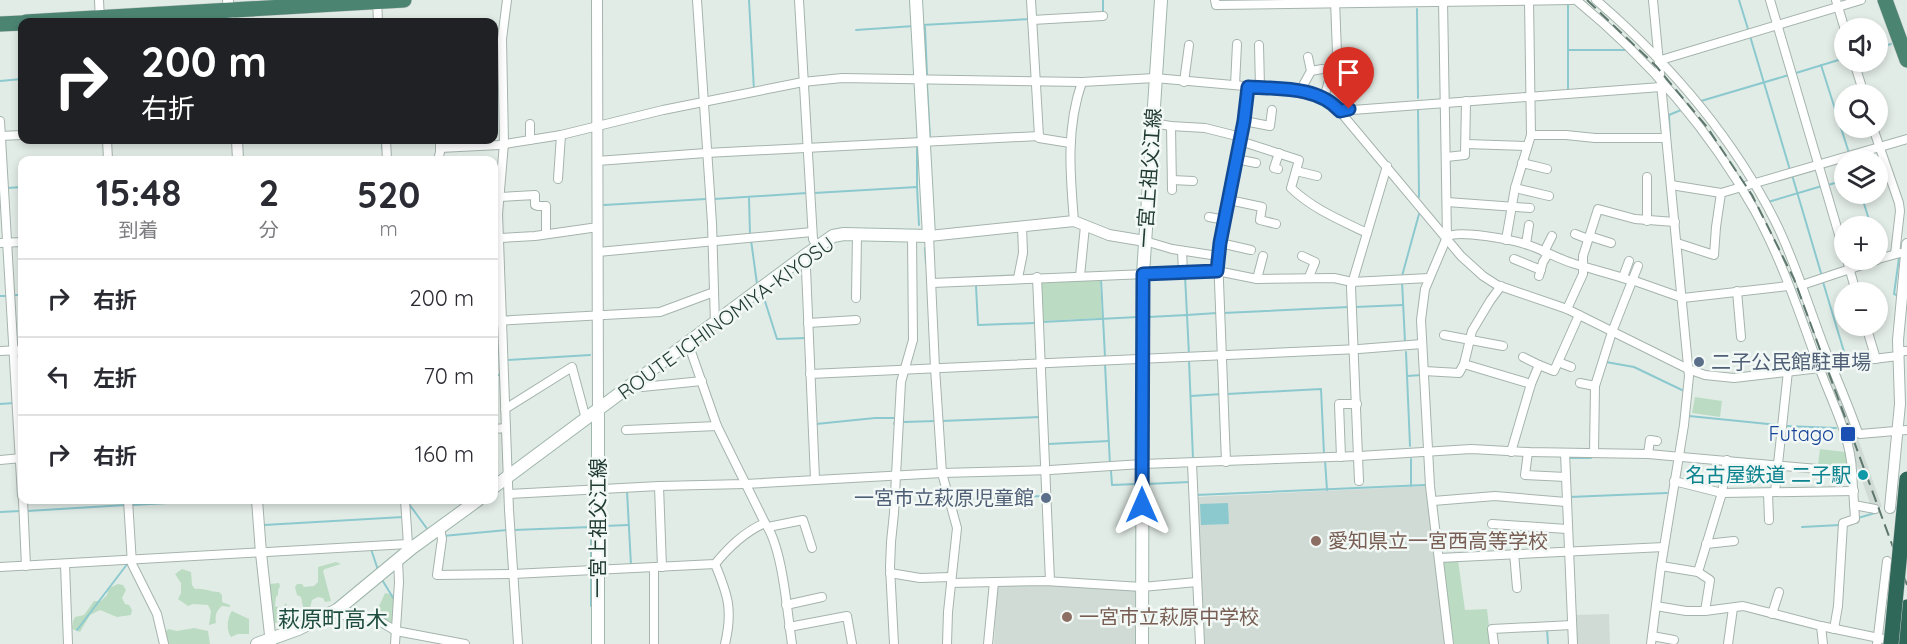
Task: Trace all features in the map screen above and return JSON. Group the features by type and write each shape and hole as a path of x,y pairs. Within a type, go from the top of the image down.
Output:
{"highway":[{"path":"129,18 404,0"},
{"path":"1885,0 1907,60"},
{"path":"1893,0 1907,37"},
{"path":"0,24 18,23"},
{"path":"1882,642 1907,479"},
{"path":"1903,644 1907,607"}],"main road":[{"path":"916,0 929,236"},
{"name":"一宮上祖父江線","path":"1142,644 1143,274 1161,0"},
{"name":"ROUTE ICHINOMIYA-KIYOSU","path":"498,485 834,236 857,234 929,236"},
{"name":"一宮上祖父江線","path":"598,411 598,644"},
{"path":"257,644 271,642 337,610 398,560 410,546 473,504"}],"street":[{"path":"99,0 100,18"},
{"path":"498,206 504,143 498,40 507,0"},
{"path":"597,0 598,411"},
{"path":"697,0 715,324"},
{"path":"799,0 812,232 817,247"},
{"path":"1031,0 1039,136"},
{"path":"1215,0 1216,5 1574,0 1625,41 1660,77 1704,133 1759,220 1788,286 1844,435 1851,457 1855,519 1843,523 1838,606 1834,628"},
{"path":"1506,240 1515,188 1531,135 1529,0"},
{"path":"1596,0 1660,59 1712,123 1754,184 1776,224 1802,285 1858,433 1902,430"},
{"path":"1653,0 1689,376 1652,640 1674,640"},
{"path":"1770,0 1834,218"},
{"path":"1660,59 1777,26 1837,4 1861,0"},
{"path":"377,1 378,18"},
{"path":"1443,1 1447,237 1425,290 1422,310 1422,344 1428,452 1449,644"},
{"path":"1324,98 1336,53 1335,2"},
{"path":"1032,20 1102,16"},
{"path":"1235,85 1237,44"},
{"path":"1184,82 1190,45"},
{"path":"1259,45 1260,88"},
{"path":"1300,91 1311,71 1308,57"},
{"path":"1311,71 1322,69"},
{"path":"498,143 561,135 703,102 803,82 842,78 1082,82 1155,78 1300,91 1332,102 1461,256 1483,276 1502,286 1567,309 1688,369 1715,377 1734,378 1820,368 1832,364 1903,354"},
{"path":"1074,220 1070,142 1072,115 1082,82"},
{"path":"1226,462 1217,271 1248,87"},
{"path":"1340,111 1661,87"},
{"path":"1446,157 1465,155 1466,101"},
{"path":"1244,121 1270,126 1272,111"},
{"path":"0,122 4,243 18,350 0,351"},
{"path":"1152,123 1205,128 1299,160 1291,188 1329,216 1367,232"},
{"path":"530,124 530,140"},
{"path":"1171,126 1172,190"},
{"path":"0,136 18,135"},
{"path":"558,178 561,135"},
{"path":"1531,135 1666,138"},
{"path":"597,160 1039,136 1070,142"},
{"path":"1876,138 1903,202 1900,211 1904,249 1898,340 1903,354 1900,404 1902,430 1890,508"},
{"path":"1671,185 1721,193 1907,138"},
{"path":"1466,144 1527,146"},
{"path":"1278,169 1274,168 1279,153"},
{"path":"1236,159 1256,163"},
{"path":"1522,164 1547,169"},
{"path":"1359,482 1352,282 1387,166"},
{"path":"1296,171 1317,176"},
{"path":"1647,177 1647,221"},
{"path":"1172,180 1193,181"},
{"path":"1515,188 1549,196"},
{"path":"1677,243 1714,255 1721,193"},
{"path":"500,197 536,195 535,205 546,206 546,234"},
{"path":"1228,200 1262,207 1260,220 1276,224"},
{"path":"1447,201 1530,208"},
{"path":"1567,309 1583,274 1582,256 1598,209 1647,221 1675,222"},
{"path":"1209,217 1225,219"},
{"path":"947,644 957,528 942,472 929,236 1074,220 1109,235 1145,241 1182,251 1218,256"},
{"path":"1526,244 1529,225"},
{"path":"498,226 500,238 498,257"},
{"path":"1018,278 1023,253 1022,226"},
{"path":"1080,276 1085,226"},
{"path":"500,238 598,227"},
{"path":"598,252 812,232"},
{"path":"856,298 857,234"},
{"path":"1447,237 1451,234 1463,234 1526,244 1583,266 1683,298 1788,286"},
{"path":"1575,234 1611,243"},
{"path":"894,644 890,573 901,382 913,340 912,236"},
{"path":"1514,259 1540,273 1552,236"},
{"path":"1220,243 1251,250"},
{"path":"1888,255 1904,249"},
{"path":"1182,251 1183,273"},
{"path":"1257,279 1263,256"},
{"path":"1302,256 1315,262 1310,277"},
{"path":"803,257 806,269 815,479"},
{"path":"1623,277 1629,261"},
{"path":"1594,453 1595,386 1612,332 1638,266"},
{"path":"1802,285 1835,270"},
{"path":"932,283 1217,271 1257,279 1310,277 1334,278 1352,282 1429,278"},
{"path":"1037,277 1050,581"},
{"path":"1424,371 1459,373 1479,318 1502,286"},
{"path":"1737,291 1741,338"},
{"path":"518,644 498,321 660,312 714,292"},
{"path":"1523,357 1554,371 1579,315"},
{"path":"807,323 856,320"},
{"path":"1444,335 1503,346"},
{"path":"1869,336 1876,359"},
{"path":"688,343 717,426 773,539 792,644"},
{"path":"810,374 1221,356 1422,344"},
{"path":"1558,362 1571,367"},
{"path":"1464,364 1531,384"},
{"path":"1511,452 1539,364"},
{"path":"505,409 572,367 586,419"},
{"path":"1769,520 1788,371"},
{"path":"634,385 642,387 702,381"},
{"path":"1580,383 1595,386"},
{"path":"1341,457 1340,404 1356,404"},
{"path":"626,430 717,426"},
{"path":"498,429 506,428"},
{"path":"1648,454 1650,440 1657,441"},
{"path":"509,494 745,484 942,472 1045,470 1341,457 1471,449 1511,452 1648,454 1852,472"},
{"path":"1528,452 1525,475 1566,477"},
{"path":"1565,453 1573,644"},
{"path":"0,460 18,458"},
{"path":"1698,572 1722,493 1727,460"},
{"path":"1192,463 1200,644"},
{"path":"1674,481 1722,493 1854,491"},
{"path":"654,644 659,486"},
{"path":"1433,501 1495,496 1566,502"},
{"path":"1890,508 1894,504 1907,503"},
{"path":"23,504 26,566"},
{"path":"128,504 132,564 158,614 164,644"},
{"path":"257,504 271,642"},
{"path":"0,567 410,546 405,504"},
{"path":"1854,505 1875,509"},
{"path":"440,528 442,538 437,575 513,574 715,564 740,538 754,528 803,519 812,548"},
{"path":"1492,524 1567,529"},
{"path":"1706,544 1734,541"},
{"path":"1439,558 1664,547"},
{"path":"1514,553 1517,588"},
{"path":"395,644 398,560"},
{"path":"1882,642 1887,561"},
{"path":"64,564 68,644"},
{"path":"715,564 728,599 730,615 725,644"},
{"path":"1661,566 1698,572 1710,580 1705,611"},
{"path":"890,573 951,580 1050,581 1142,587 1197,582"},
{"path":"988,644 994,582"},
{"path":"1772,614 1779,592"},
{"path":"786,605 822,597"},
{"path":"1656,606 1686,611 1705,611 1743,606 1882,642 1896,641 1903,644"},
{"path":"1728,644 1733,608"},
{"path":"337,610 343,615 373,620 396,631 465,644"},
{"path":"1548,625 1549,614"},
{"path":"789,627 847,616 852,644"},
{"path":"1494,644 1492,629 1572,625"},
{"path":"1821,626 1823,644"}],"shaded area":[{"path":"1830,367 1882,507 1871,506 1823,370"},
{"name":"愛知県立一宮西高等学校","path":"1427,486 1445,644 1203,644 1197,497"},
{"name":"一宮市立萩原中学校","path":"997,585 1072,585 1138,590 1138,644 994,644"},
{"path":"1609,614 1610,644 1575,644 1574,615"}],"green space":[{"path":"1100,279 1102,318 1041,321 1039,284 1042,281"},
{"path":"1695,397 1722,401 1720,417 1692,413"},
{"path":"1820,449 1845,452 1848,468 1818,465"},
{"name":"愛知県立一宮西高等学校","path":"1458,560 1465,610 1487,609 1491,644 1452,644 1443,561"},
{"path":"336,562 341,564 323,571 331,601 325,602 323,598 318,597 312,600 309,611 313,619 306,622 301,597 297,595 295,587 297,584 302,584 304,587 314,586 318,582 318,567"},
{"path":"182,569 191,572 192,585 195,589 219,592 222,595 222,602 230,605 230,607 222,606 218,610 216,623 209,625 211,611 208,605 188,606 178,599 181,593 181,583 175,574"},
{"path":"279,583 275,606 281,609 286,603 289,614 285,620 275,623 271,621 268,586"},
{"path":"118,584 123,585 126,590 122,598 132,610 131,615 117,617 100,610 90,615 80,632 72,629 75,617 84,615 94,601 101,601 107,595 109,588"},
{"path":"385,593 394,595 396,598 395,621 392,625 375,615"},
{"path":"232,611 249,619 249,634 238,634 231,637 228,624"},
{"path":"194,628 208,631 210,644 166,644 168,641 164,634 168,629 177,631"}],"water":[{"path":"1228,503 1229,524 1201,525 1200,504"}],"waterway":[{"path":"749,0 754,90"},
{"path":"1103,0 1103,12"},
{"path":"1739,0 1748,29"},
{"path":"1568,3 1568,91"},
{"path":"1417,9 1418,98"},
{"path":"922,25 1031,19"},
{"path":"856,30 914,26"},
{"path":"925,27 927,75"},
{"path":"1750,36 1790,170"},
{"path":"1569,50 1627,50"},
{"path":"1796,73 1834,61"},
{"path":"1821,65 1848,150"},
{"path":"1701,101 1789,75"},
{"path":"0,81 18,79"},
{"path":"927,84 930,138"},
{"path":"1418,107 1419,197"},
{"path":"1670,138 1669,115 1681,110"},
{"path":"382,144 382,149"},
{"path":"917,145 917,187"},
{"path":"1792,175 1821,273"},
{"path":"1828,185 1834,183"},
{"path":"1768,202 1822,186"},
{"path":"7,188 18,187"},
{"path":"814,193 917,187 919,225"},
{"path":"714,199 807,193"},
{"path":"749,198 750,234"},
{"path":"604,205 706,199"},
{"path":"1864,204 1868,216"},
{"path":"1402,276 1419,214"},
{"path":"751,240 757,284"},
{"path":"925,248 926,263"},
{"path":"1899,258 1894,294 1899,296"},
{"path":"1185,276 1187,315 1217,313"},
{"path":"1101,279 1105,357"},
{"path":"1402,281 1405,342"},
{"path":"1823,282 1845,355"},
{"path":"976,286 978,325 1035,323"},
{"path":"13,295 18,295"},
{"path":"763,295 777,339 806,338"},
{"path":"0,296 6,296"},
{"path":"1355,307 1403,305"},
{"path":"1223,313 1349,307"},
{"path":"1148,317 1187,315 1189,355"},
{"path":"1042,322 1138,317"},
{"path":"1406,352 1410,446"},
{"path":"506,360 590,355"},
{"path":"1189,360 1193,459"},
{"path":"1606,362 1634,367 1684,391"},
{"path":"1105,364 1110,465"},
{"path":"1407,376 1422,375"},
{"path":"1227,394 1321,389 1324,454"},
{"path":"1191,396 1222,394"},
{"path":"0,404 14,403"},
{"path":"1689,416 1778,425"},
{"path":"941,421 1040,417"},
{"path":"816,424 896,418 894,424"},
{"path":"903,422 936,421"},
{"path":"1785,426 1836,428"},
{"path":"1048,444 1109,441"},
{"path":"1568,458 1591,458 1591,456"},
{"path":"1411,459 1411,486"},
{"path":"1325,460 1327,490"},
{"path":"1111,471 1112,485 1137,484"},
{"path":"1147,484 1189,482"},
{"path":"1196,495 1425,485"},
{"path":"627,491 631,565"},
{"path":"1569,497 1667,493"},
{"path":"960,528 954,500 1042,496"},
{"path":"132,505 150,504"},
{"path":"409,504 428,530"},
{"path":"27,511 126,505"},
{"path":"0,512 21,511"},
{"path":"1858,518 1875,513"},
{"path":"264,525 403,516"},
{"path":"605,526 628,525"},
{"path":"1802,527 1840,525"},
{"path":"514,530 591,527 591,566"},
{"path":"443,536 507,530"},
{"path":"369,549 371,549 378,570"},
{"path":"77,630 128,563"},
{"path":"23,568 35,569"},
{"path":"591,575 591,606"},
{"path":"381,578 395,601"},
{"path":"1547,629 1548,644"}],"railway":[{"path":"1587,0 1656,66 1707,127 1752,195 1794,279 1907,585"}],"place":[{"name":"二子公民館駐車場","path":"1699,362"},
{"name":"Futago","path":"1848,434"},
{"name":"名古屋鉄道 二子駅","path":"1863,475"},
{"name":"一宮市立萩原児童館","path":"1046,498"},
{"name":"愛知県立一宮西高等学校","path":"1316,541"},
{"name":"一宮市立萩原中学校","path":"1067,617"}],"district":[{"name":"萩原町高木","path":"333,619"}],"route":[{"path":"1142,505 1143,274 1217,271 1248,87 1308,92 1332,102 1340,111 1349,109"}]}
